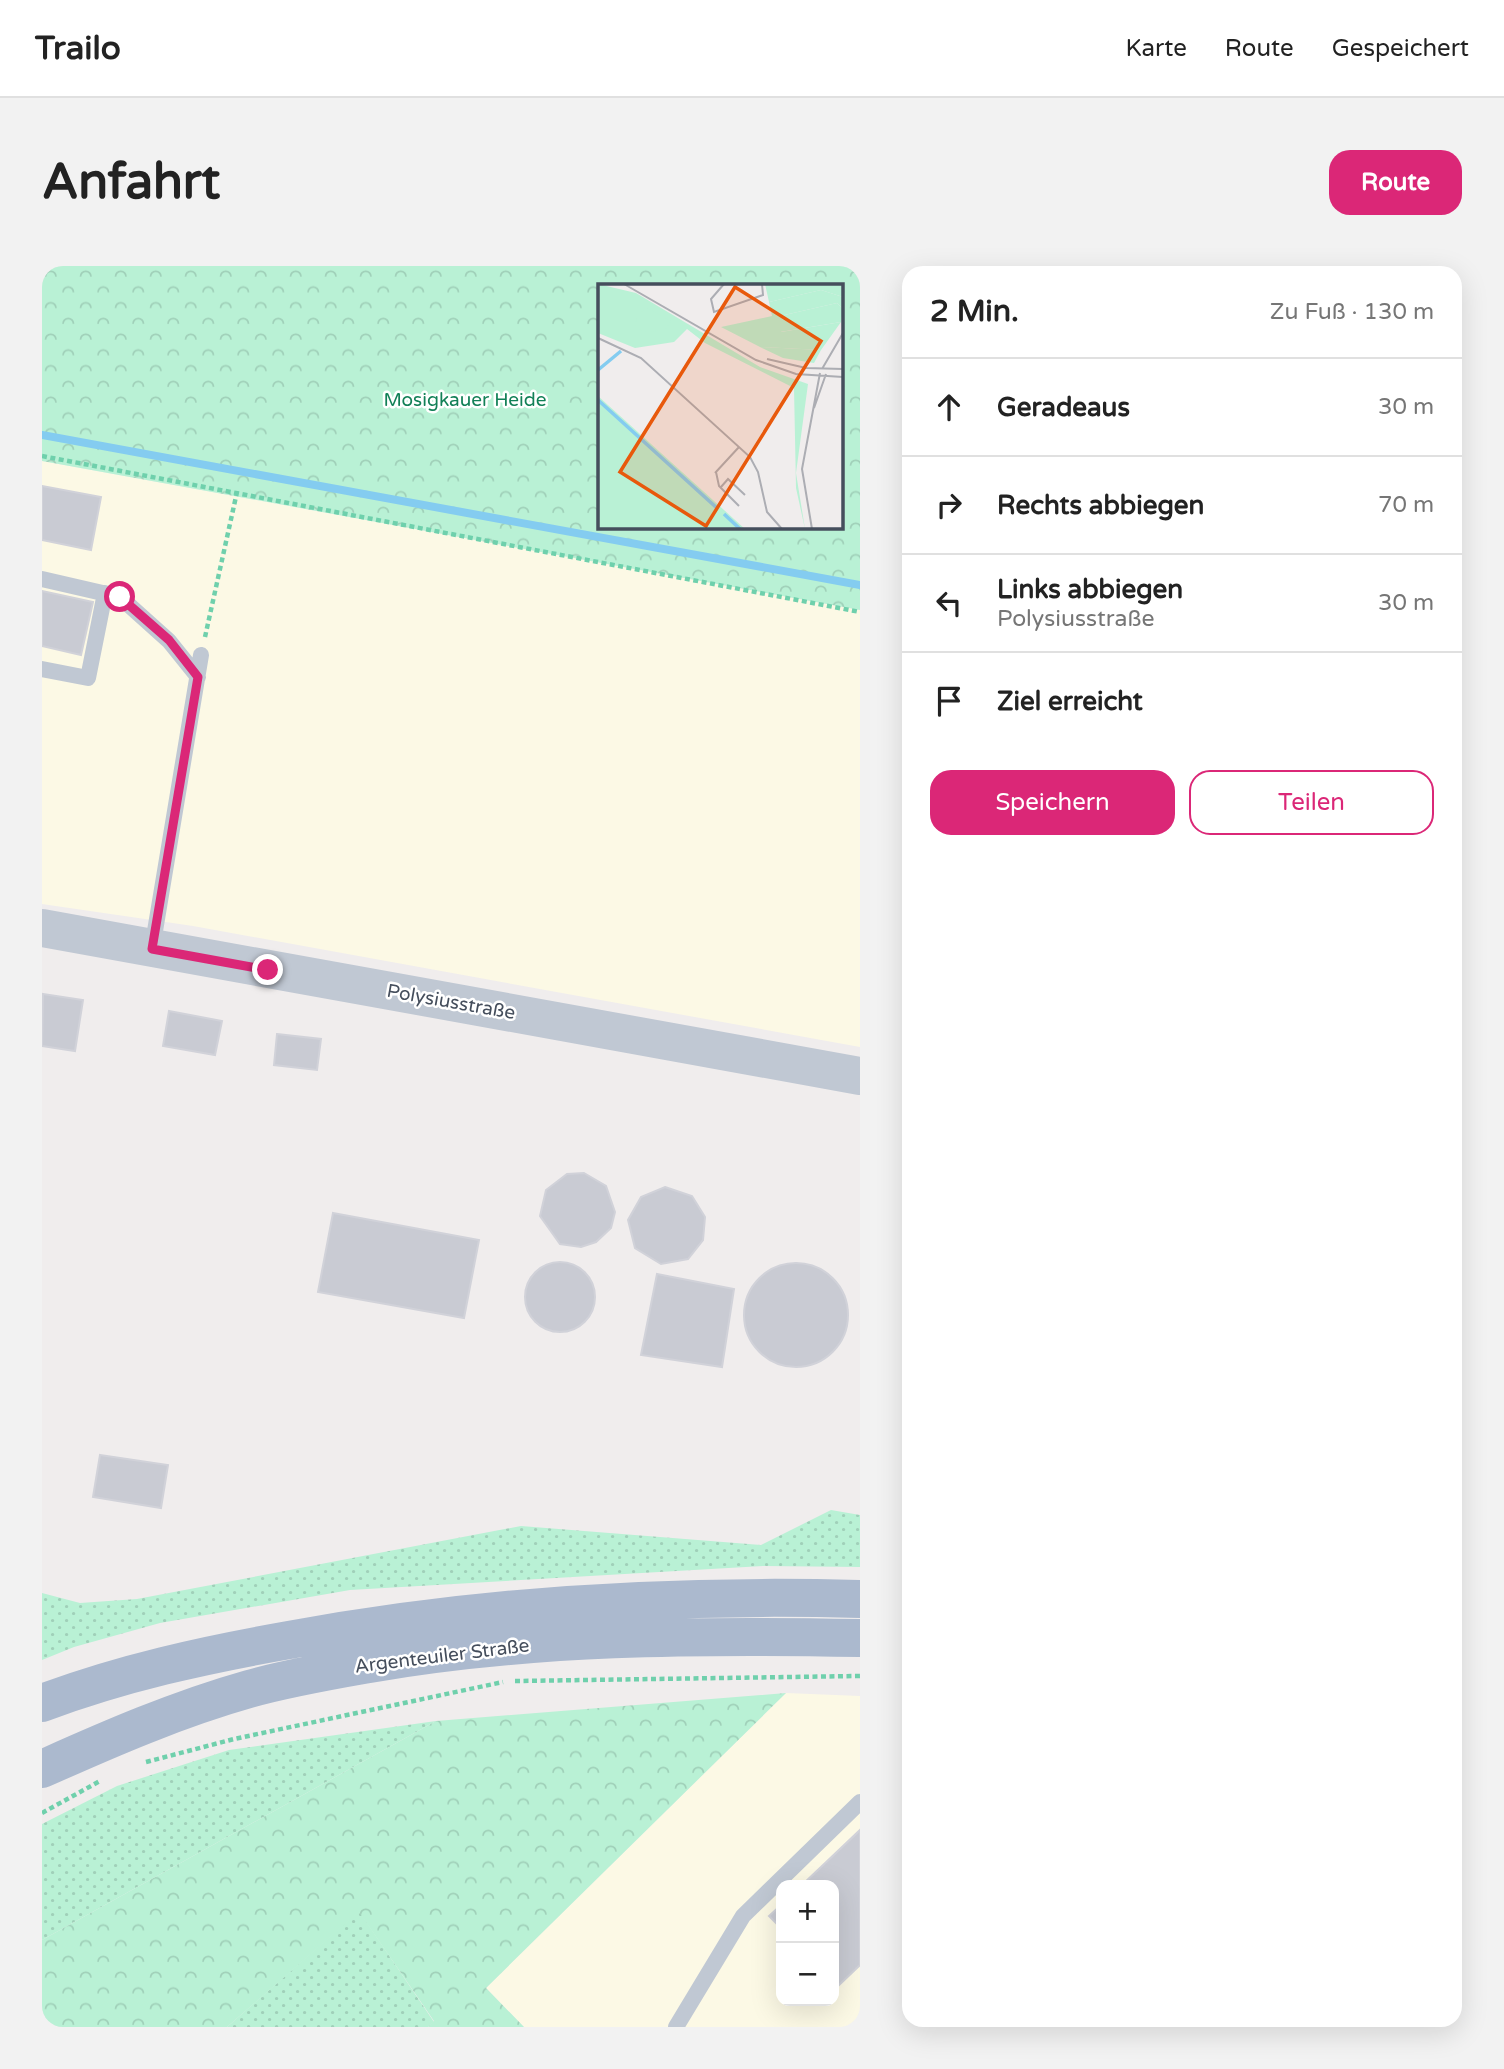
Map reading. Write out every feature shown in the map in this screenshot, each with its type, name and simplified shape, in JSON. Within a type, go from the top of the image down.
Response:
[{"type":"main road","name":"Argenteuiler Straße","points":[[42,1703],[163,1665],[407,1619],[514,1607],[622,1601],[860,1599]]},
{"type":"main road","name":"Argenteuiler Straße","points":[[42,1769],[129,1732],[249,1689],[396,1659],[518,1645],[608,1639],[860,1638]]},
{"type":"street","name":"Polysiusstraße","points":[[42,928],[860,1076]]},
{"type":"lane","points":[[42,579],[120,597],[169,640],[198,677]]},
{"type":"lane","points":[[42,669],[88,678],[105,593]]},
{"type":"lane","points":[[152,949],[201,655]]},
{"type":"lane","points":[[676,2027],[743,1916],[860,1802]]},
{"type":"path","points":[[42,456],[860,611]]},
{"type":"path","points":[[201,655],[237,492]]},
{"type":"path","points":[[141,1763],[234,1739],[507,1681],[860,1676]]},
{"type":"path","points":[[42,1812],[103,1780]]},
{"type":"shaded area","points":[[42,461],[860,610],[860,1047],[193,926],[42,904]]},
{"type":"shaded area","points":[[786,1693],[860,1696],[860,2027],[524,2027],[486,1988]]},
{"type":"green space","name":"Mosigkauer Heide","points":[[42,266],[860,266],[860,610],[42,461]]},
{"type":"green space","points":[[831,1510],[860,1515],[860,1567],[763,1566],[350,1590],[160,1623],[74,1647],[42,1660],[42,1593],[80,1603],[137,1599],[521,1526],[761,1545]]},
{"type":"green space","points":[[786,1693],[486,1988],[524,2027],[428,2027],[434,2021],[359,1912],[227,2027],[42,2027],[42,1940],[436,1721]]},
{"type":"green space","points":[[436,1721],[42,1940],[42,1824],[117,1786],[229,1750]]},
{"type":"green space","points":[[359,1911],[434,2022],[428,2027],[227,2027]]},
{"type":"building","points":[[42,486],[101,497],[91,550],[42,540]]},
{"type":"building","points":[[42,591],[93,602],[81,655],[42,646]]},
{"type":"building","points":[[43,994],[83,1000],[75,1051],[42,1046]]},
{"type":"building","points":[[169,1011],[222,1021],[215,1055],[163,1046]]},
{"type":"building","points":[[277,1034],[321,1039],[317,1070],[274,1065]]},
{"type":"building","points":[[584,1173],[606,1186],[615,1212],[611,1228],[596,1242],[581,1247],[560,1244],[540,1216],[546,1190],[567,1174]]},
{"type":"building","points":[[665,1187],[692,1196],[705,1217],[703,1240],[688,1259],[661,1264],[635,1248],[628,1220],[641,1197]]},
{"type":"building","points":[[333,1213],[479,1240],[464,1318],[318,1292]]},
{"type":"building","points":[[560,1262],[585,1272],[595,1297],[585,1322],[560,1332],[535,1322],[525,1297],[535,1272]]},
{"type":"building","points":[[796,1263],[816,1267],[833,1278],[844,1295],[848,1315],[844,1335],[833,1352],[816,1363],[796,1367],[776,1363],[759,1352],[748,1335],[744,1315],[748,1295],[759,1278],[776,1267]]},
{"type":"building","points":[[657,1274],[734,1289],[722,1367],[641,1355]]},
{"type":"building","points":[[100,1455],[168,1465],[161,1508],[93,1497]]},
{"type":"building","points":[[860,1830],[860,1965],[839,1985],[839,1880],[807,1880]]},
{"type":"building","points":[[776,1910],[776,1923],[769,1916]]},
{"type":"waterway","points":[[42,435],[860,585]]},
{"type":"route","points":[[120,597],[169,640],[198,677],[152,949],[268,970]]}]
